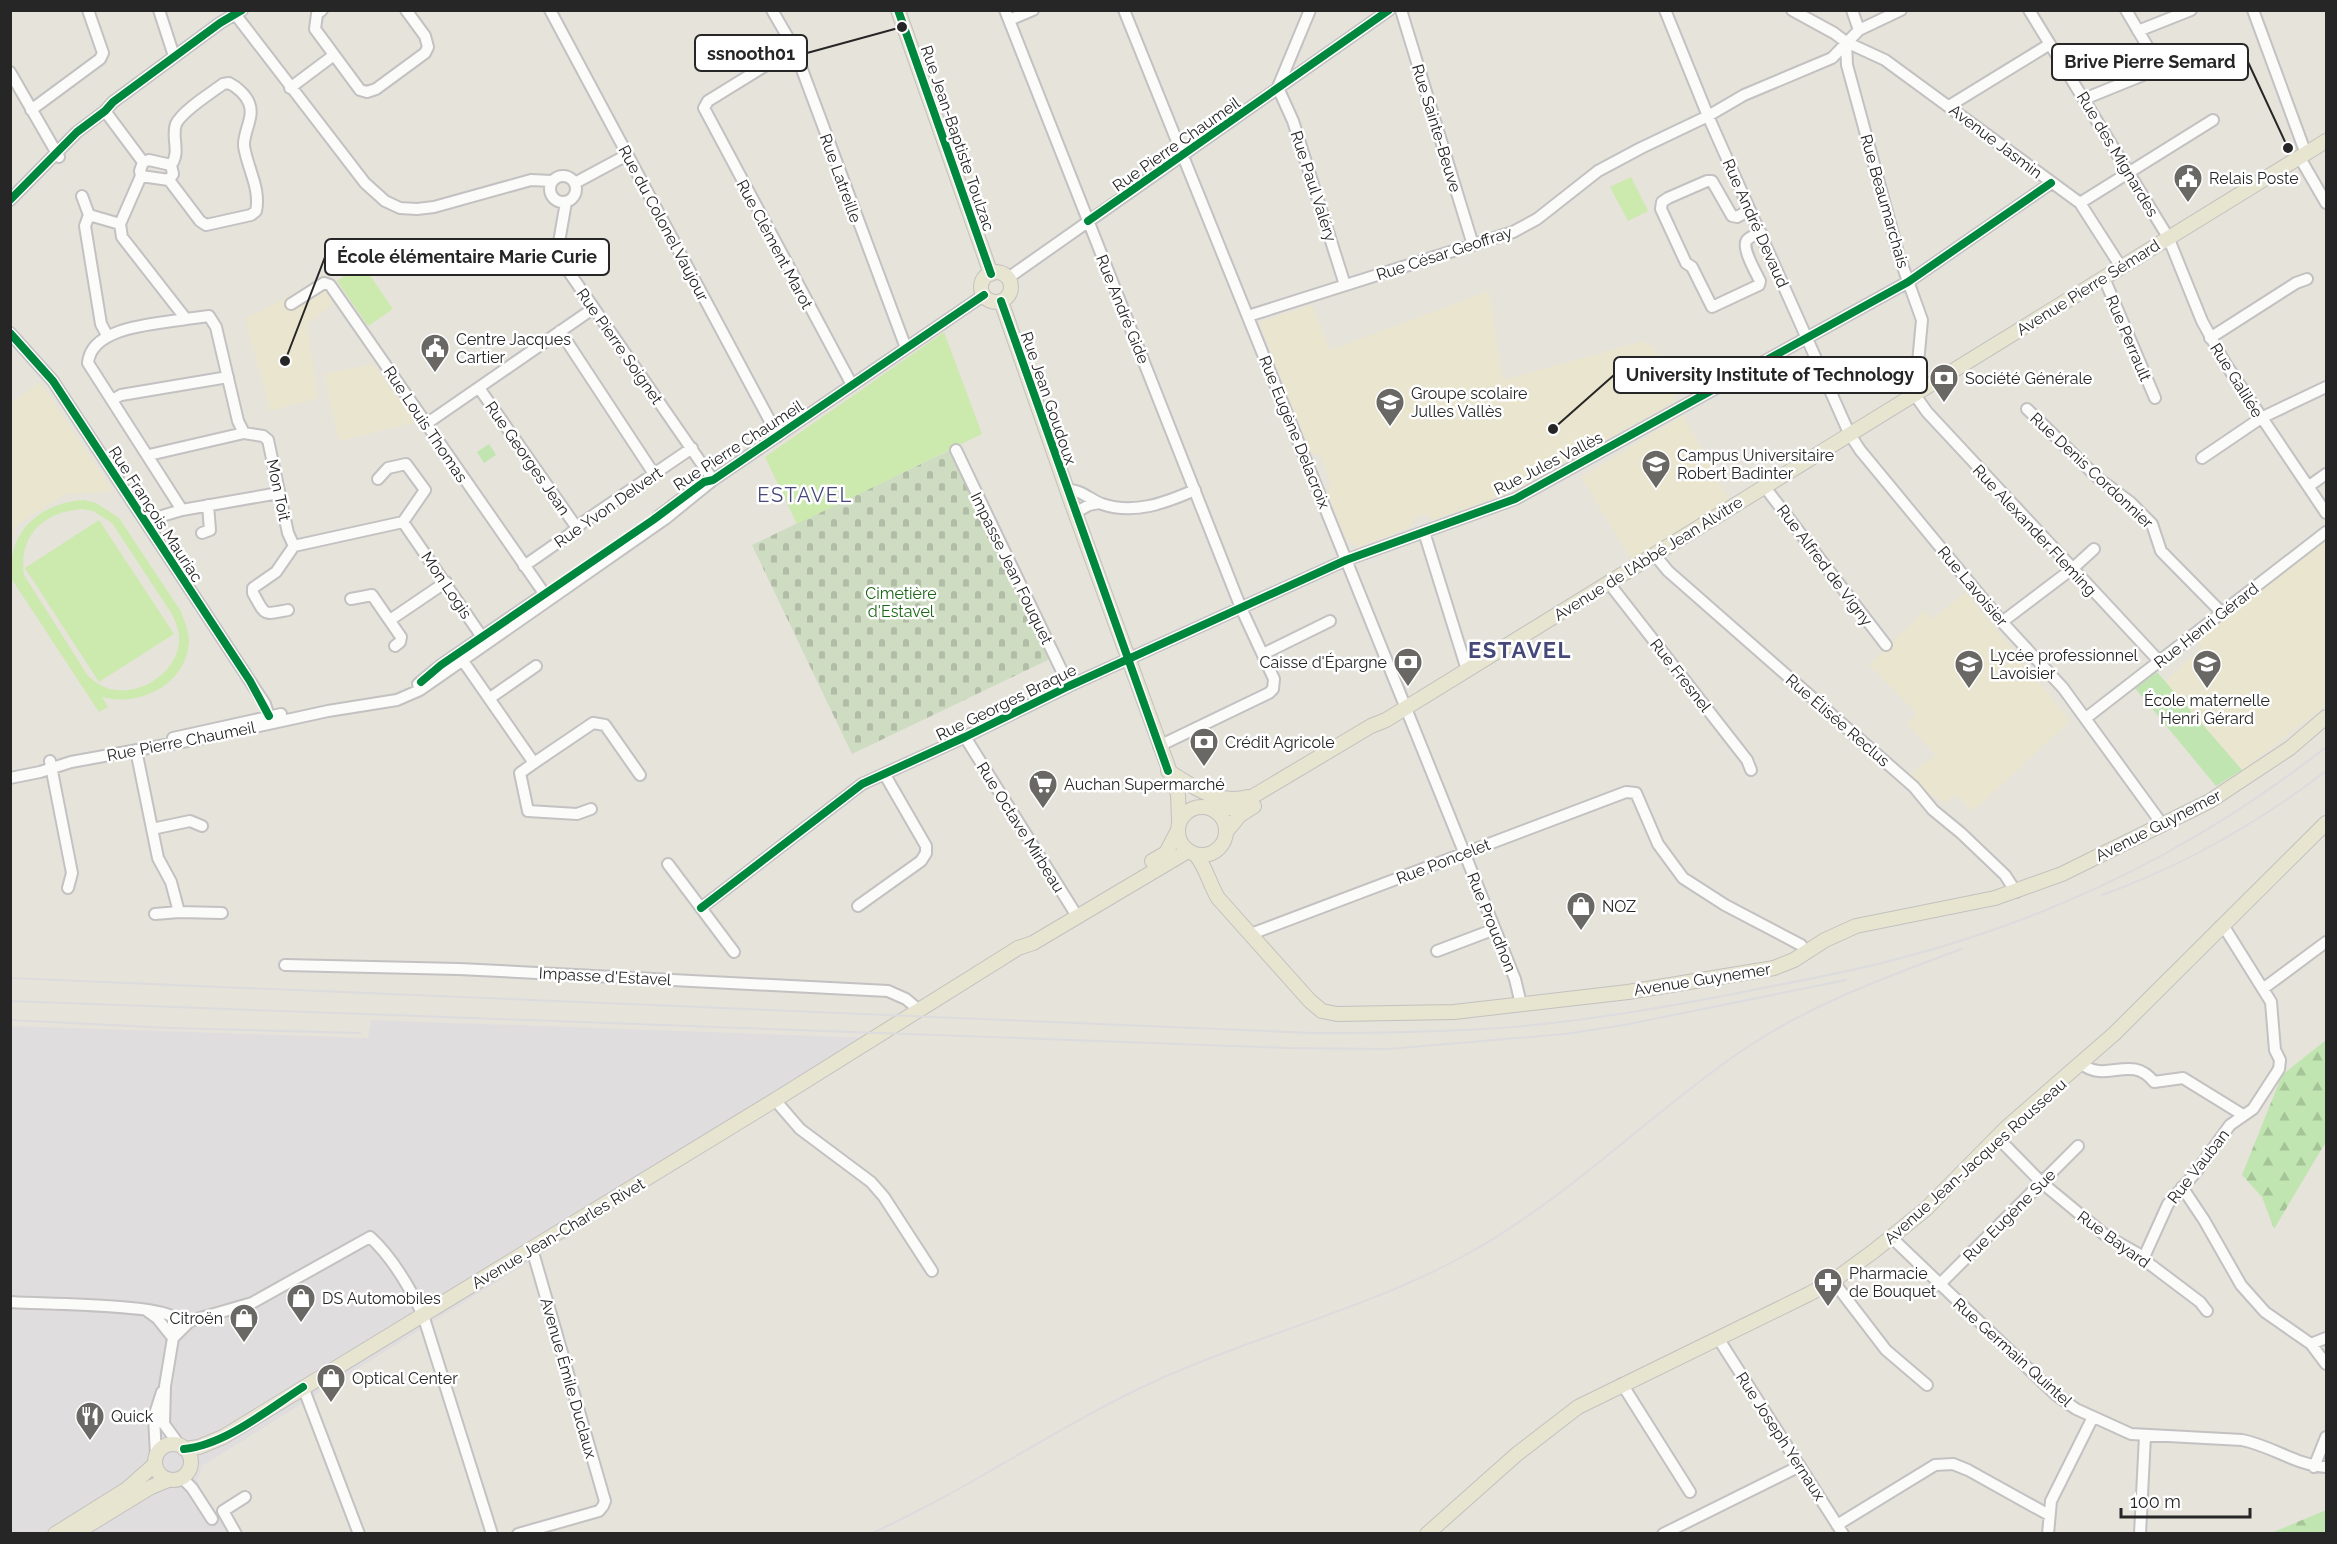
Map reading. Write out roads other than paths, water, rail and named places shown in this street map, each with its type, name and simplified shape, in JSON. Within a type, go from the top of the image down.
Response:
[{"type":"main road","name":"Rue Jean-Baptiste Toulzac","points":[[898,10],[991,274]]},
{"type":"main road","name":"Avenue Pierre Sémard","points":[[1849,434],[2326,141]]},
{"type":"main road","points":[[1000,273],[1008,278],[1010,292],[1001,301],[991,301],[984,295],[982,290],[984,280],[991,274],[1000,273]]},
{"type":"main road","name":"Rue Jean Goudoux","points":[[1001,301],[1178,794]]},
{"type":"main road","name":"Avenue de l'Abbé Jean Alvitre","points":[[1209,809],[1230,810],[1371,726],[1386,720],[1849,434]]},
{"type":"main road","name":"Avenue Guynemer","points":[[1192,853],[1206,868],[1214,891],[1310,1001],[1322,1011],[1356,1015],[1454,1012],[1628,992],[1774,968],[1786,964],[1825,940],[1856,926],[1986,900],[2016,892],[2062,874],[2210,801],[2290,748],[2326,717]]},
{"type":"main road","name":"Avenue de l'Abbé Jean Alvitre","points":[[1226,832],[1240,814],[1375,733],[1386,720]]},
{"type":"main road","points":[[1168,771],[1200,792],[1216,798],[1256,796]]},
{"type":"main road","points":[[1192,853],[1181,844],[1178,827],[1178,794],[1221,817],[1226,832],[1215,872],[1214,891]]},
{"type":"main road","points":[[1075,913],[1166,853],[1189,810],[1209,809]]},
{"type":"main road","name":"Avenue Jean-Jacques Rousseau","points":[[1426,1533],[1544,1432],[1578,1407],[1833,1281],[1892,1238],[1926,1209],[1997,1137],[2115,1034],[2326,823]]},
{"type":"main road","points":[[919,1010],[1018,948],[1034,934],[1192,853],[1209,854],[1220,848]]},
{"type":"main road","name":"Avenue Jean-Charles Rivet","points":[[182,1447],[199,1447],[223,1437],[919,1010]]},
{"type":"main road","name":"Avenue Jean-Charles Rivet","points":[[74,1533],[151,1487],[180,1475],[223,1437]]},
{"type":"main road","points":[[55,1533],[127,1489],[155,1460],[163,1447],[169,1445],[182,1447],[189,1454],[180,1475],[159,1475],[155,1460]]},
{"type":"street","points":[[31,110],[100,59],[104,53],[88,10]]},
{"type":"street","points":[[159,10],[174,56]]},
{"type":"street","points":[[322,10],[317,14],[315,29],[360,90],[367,92],[376,90],[424,53],[428,47],[425,36],[406,10]]},
{"type":"street","name":"Rue du Colonel Vaujour","points":[[550,10],[778,436]]},
{"type":"street","name":"Rue Latreille","points":[[772,10],[794,48],[906,348]]},
{"type":"street","points":[[1007,15],[1033,10]]},
{"type":"street","name":"Rue Eugène Delacroix","points":[[1124,10],[1406,708]]},
{"type":"street","points":[[1278,88],[1310,10]]},
{"type":"street","name":"Rue Pierre Chaumeil","points":[[1008,278],[1389,10]]},
{"type":"street","name":"Rue Sainte-Beuve","points":[[1401,10],[1473,245]]},
{"type":"street","name":"Rue André Devaud","points":[[1665,10],[1708,116],[1849,434]]},
{"type":"street","name":"Avenue Jasmin","points":[[1792,10],[1846,42],[1885,60],[2080,203],[2121,267]]},
{"type":"street","points":[[1852,10],[1859,30]]},
{"type":"street","name":"Rue César Geoffray","points":[[1248,316],[1473,245],[1521,227],[1537,219],[1598,171],[1641,147],[1708,116],[1744,95],[1832,58],[1859,30],[1901,10]]},
{"type":"street","name":"Rue des Mignardes","points":[[2029,10],[2168,237]]},
{"type":"street","points":[[2084,99],[2152,71],[2157,66],[2126,10]]},
{"type":"street","points":[[2138,31],[2191,10]]},
{"type":"street","points":[[2253,10],[2303,156],[2326,203]]},
{"type":"street","points":[[107,114],[113,102],[236,12]]},
{"type":"street","points":[[236,12],[290,88],[373,192],[385,201],[400,208],[434,207],[531,180],[552,181],[561,176],[572,178],[577,187],[574,197],[566,202],[554,199],[550,187],[552,181]]},
{"type":"street","points":[[10,200],[89,128],[229,25],[236,12]]},
{"type":"street","name":"Rue André Gide","points":[[1007,15],[1241,608],[1274,679],[1274,689],[1269,693],[1159,746]]},
{"type":"street","name":"Rue Beaumarchais","points":[[1846,42],[1847,65],[1899,256],[1922,320],[1915,395]]},
{"type":"street","points":[[1949,106],[2050,44]]},
{"type":"street","name":"Rue Clément Marot","points":[[794,48],[708,101],[704,108],[705,114],[852,385]]},
{"type":"street","points":[[290,88],[334,55]]},
{"type":"street","points":[[10,72],[57,156]]},
{"type":"street","points":[[141,176],[169,180],[200,221],[206,225],[251,215],[256,211],[259,200],[244,138],[251,113],[249,103],[237,87],[229,83],[223,84],[176,124],[176,146],[171,165],[173,174],[169,180]]},
{"type":"street","name":"Rue Paul Valéry","points":[[1278,88],[1293,121],[1345,285]]},
{"type":"street","points":[[107,114],[143,162]]},
{"type":"street","points":[[2080,203],[2213,120]]},
{"type":"street","points":[[575,183],[627,155]]},
{"type":"street","points":[[10,210],[57,156]]},
{"type":"street","points":[[143,162],[149,160],[171,165]]},
{"type":"street","points":[[143,162],[141,176],[120,224],[122,237],[186,319]]},
{"type":"street","points":[[1750,210],[1737,217],[1732,216],[1716,184],[1712,181],[1707,181],[1668,198],[1662,202],[1661,209],[1686,263],[1692,267],[1712,307],[1759,285],[1760,281],[1745,243],[1747,239],[1761,233]]},
{"type":"street","name":"Rue Jules Vallès","points":[[1346,560],[1515,499],[1908,282],[2051,183]]},
{"type":"street","points":[[82,196],[89,215],[85,226],[101,324],[107,335]]},
{"type":"street","name":"Rue Pierre Soignet","points":[[566,202],[559,255],[713,480]]},
{"type":"street","points":[[89,215],[120,224]]},
{"type":"street","name":"Rue Galilée","points":[[2168,237],[2210,338],[2326,513]]},
{"type":"street","name":"Rue Perrault","points":[[2104,278],[2155,398]]},
{"type":"street","points":[[2210,338],[2296,283],[2307,279]]},
{"type":"street","name":"Rue Louis Thomas","points":[[291,304],[324,284],[330,285],[547,597]]},
{"type":"street","name":"Rue Pierre Chaumeil","points":[[10,772],[204,738],[331,704],[360,702],[395,695],[413,687],[482,637],[665,519],[713,480],[984,295]]},
{"type":"street","points":[[426,424],[594,308]]},
{"type":"street","points":[[149,455],[244,433],[238,421],[216,327],[209,316],[107,335],[89,354],[88,363],[149,455],[182,510]]},
{"type":"street","points":[[560,332],[654,474]]},
{"type":"street","name":"Rue François Mauriac","points":[[10,333],[53,381],[250,681],[270,720]]},
{"type":"street","points":[[112,400],[121,395],[228,376]]},
{"type":"street","points":[[2202,458],[2261,418],[2326,387]]},
{"type":"street","name":"Rue Georges Jean","points":[[479,388],[577,528]]},
{"type":"street","name":"Rue Alexander Fleming","points":[[1915,395],[1927,412],[2159,662]]},
{"type":"street","name":"Rue Denis Cordonnier","points":[[2027,409],[2098,478],[2130,502],[2152,524],[2161,552],[2222,613]]},
{"type":"street","name":"Mon Toit","points":[[244,433],[263,435],[268,440],[288,533],[294,546]]},
{"type":"street","name":"Rue Lavoisier","points":[[1849,434],[2002,622],[2063,688],[2162,824]]},
{"type":"street","name":"Rue Yvon Delvert","points":[[524,566],[692,448]]},
{"type":"street","name":"Impasse Jean Fouquet","points":[[956,450],[1069,686]]},
{"type":"street","points":[[288,610],[268,614],[264,612],[252,593],[254,588],[276,572],[294,546],[403,522],[425,490],[406,464],[388,468],[378,479]]},
{"type":"street","points":[[2309,486],[2326,474]]},
{"type":"street","name":"Rue Alfred de Vigny","points":[[1764,486],[1886,645]]},
{"type":"street","name":"Rue Jean Goudoux","points":[[1067,490],[1080,492],[1099,503],[1132,509],[1161,503],[1195,490]]},
{"type":"street","points":[[145,520],[182,510],[279,493]]},
{"type":"street","points":[[1074,509],[1099,503]]},
{"type":"street","points":[[202,533],[210,530],[208,505]]},
{"type":"street","name":"Mon Logis","points":[[403,522],[482,637],[496,638]]},
{"type":"street","points":[[1424,532],[1467,670]]},
{"type":"street","name":"Rue Henri Gérard","points":[[2086,718],[2326,532]]},
{"type":"street","points":[[2002,622],[2072,569],[2094,549]]},
{"type":"street","name":"Rue Élisée Reclus","points":[[1654,554],[1668,571],[1914,787],[1933,810],[1961,833],[2005,876],[2016,892]]},
{"type":"street","name":"Rue Georges Braque","points":[[702,908],[862,784],[1069,686],[1346,560]]},
{"type":"street","points":[[390,620],[446,582]]},
{"type":"street","name":"Rue Fresnel","points":[[1608,582],[1748,760],[1751,770]]},
{"type":"street","points":[[351,599],[372,595],[401,637],[400,642],[395,646]]},
{"type":"street","name":"Rue Pierre Chaumeil","points":[[10,778],[50,765],[179,737],[405,697],[420,690],[496,638],[547,597]]},
{"type":"street","points":[[1263,654],[1330,621]]},
{"type":"street","points":[[466,648],[463,661],[534,763]]},
{"type":"street","points":[[490,698],[536,666]]},
{"type":"street","name":"Rue Proudhon","points":[[1406,708],[1515,979],[1521,1004]]},
{"type":"street","points":[[591,809],[578,814],[528,811],[520,773],[592,723],[605,725],[640,775]]},
{"type":"street","name":"Rue Octave Mirbeau","points":[[965,737],[1075,913]]},
{"type":"street","points":[[136,750],[158,858],[171,882],[178,912]]},
{"type":"street","points":[[50,765],[72,873],[68,888]]},
{"type":"street","points":[[858,906],[921,861],[926,853],[926,846],[885,775]]},
{"type":"street","name":"Rue Poncelet","points":[[1251,934],[1626,792],[1636,793],[1658,844],[1683,878],[1725,905],[1801,945],[1806,953]]},
{"type":"street","points":[[152,829],[190,821],[202,826]]},
{"type":"street","points":[[668,864],[734,952]]},
{"type":"street","points":[[155,914],[222,913]]},
{"type":"street","name":"Rue Vauban","points":[[2144,1257],[2163,1211],[2196,1172],[2230,1125],[2253,1109],[2279,1070],[2280,1060],[2275,1050],[2271,1002],[2226,930],[2220,927]]},
{"type":"street","points":[[1437,951],[1495,929]]},
{"type":"street","points":[[2264,988],[2326,942]]},
{"type":"street","name":"Impasse d'Estavel","points":[[285,965],[459,969],[888,991],[906,999],[919,1010]]},
{"type":"street","points":[[2082,1064],[2091,1071],[2098,1072],[2129,1068],[2138,1070],[2154,1082],[2183,1078],[2243,1116]]},
{"type":"street","points":[[775,1100],[800,1129],[871,1182],[884,1197],[932,1271]]},
{"type":"street","name":"Rue Bayard","points":[[1997,1137],[2041,1182],[2105,1235],[2135,1250],[2147,1262],[2200,1302],[2207,1311]]},
{"type":"street","name":"Rue Eugène Sue","points":[[1939,1285],[2078,1146]]},
{"type":"street","points":[[2182,1187],[2204,1220],[2241,1285],[2265,1312],[2311,1344],[2326,1364]]},
{"type":"street","points":[[10,1302],[144,1309],[177,1317],[240,1308],[370,1238],[380,1247],[423,1315],[492,1533]]},
{"type":"street","name":"Rue Germain Quintel","points":[[1892,1238],[2056,1395],[2093,1417],[2131,1434],[2242,1440],[2259,1443],[2314,1467],[2326,1467]]},
{"type":"street","name":"Avenue Émile Duclaux","points":[[518,1533],[599,1511],[605,1501],[532,1249]]},
{"type":"street","points":[[1833,1281],[1886,1350],[1927,1385]]},
{"type":"street","points":[[173,1338],[190,1322],[217,1312]]},
{"type":"street","points":[[159,1314],[173,1338]]},
{"type":"street","points":[[177,1317],[165,1386],[164,1424],[182,1447]]},
{"type":"street","name":"Rue Joseph Yernaux","points":[[1718,1338],[1840,1529]]},
{"type":"street","points":[[2311,1344],[2326,1338]]},
{"type":"street","points":[[1622,1384],[1690,1492]]},
{"type":"street","points":[[155,1460],[154,1417],[156,1405],[165,1386]]},
{"type":"street","points":[[303,1387],[359,1533]]},
{"type":"street","points":[[2049,1533],[2051,1501],[2093,1417]]},
{"type":"street","points":[[2140,1533],[2145,1436]]},
{"type":"street","points":[[2314,1467],[2326,1437]]},
{"type":"street","points":[[1840,1529],[1935,1465],[1953,1464],[1968,1470],[2049,1515]]},
{"type":"street","points":[[1663,1533],[1800,1466]]},
{"type":"street","points":[[180,1475],[192,1488],[212,1519]]},
{"type":"street","points":[[236,1533],[223,1511],[245,1497]]},
{"type":"railway","points":[[10,978],[1313,1033],[1438,1031],[1544,1024],[1670,1006],[1852,970],[1905,957],[2018,921],[2073,899],[2178,846],[2229,816],[2326,747]]},
{"type":"railway","points":[[2102,895],[2162,871],[2219,842],[2274,808],[2326,771]]},
{"type":"railway","points":[[870,1534],[944,1497],[1088,1415],[1162,1378],[1246,1344],[1332,1314],[1416,1280],[1457,1260],[1528,1216],[1709,1074],[1766,1035],[1847,994],[1961,949]]},
{"type":"railway","points":[[10,1001],[1287,1048],[1388,1049],[1565,1034],[1624,1025],[1846,980]]},
{"type":"railway","points":[[10,1020],[170,1028],[360,1033]]},
{"type":"place","name":"ssnooth01","points":[[902,27]]},
{"type":"place","name":"Brive Pierre Semard","points":[[2288,148]]},
{"type":"place","name":"Relais Poste","points":[[2188,204]]},
{"type":"place","name":"École élémentaire Marie Curie","points":[[285,361]]},
{"type":"place","name":"Centre Jacques Cartier","points":[[435,374]]},
{"type":"place","name":"Société Générale","points":[[1944,404]]},
{"type":"place","name":"Groupe scolaire Julles Vallès","points":[[1390,428]]},
{"type":"place","name":"University Institute of Technology","points":[[1553,429]]},
{"type":"place","name":"Campus Universitaire Robert Badinter","points":[[1656,490]]},
{"type":"place","name":"Caisse d'Épargne","points":[[1408,688]]},
{"type":"place","name":"Lycée professionnel Lavoisier","points":[[1969,690]]},
{"type":"place","name":"École maternelle Henri Gérard","points":[[2207,690]]},
{"type":"place","name":"Crédit Agricole","points":[[1204,768]]},
{"type":"place","name":"Auchan Supermarché","points":[[1043,810]]},
{"type":"place","name":"NOZ","points":[[1581,932]]},
{"type":"place","name":"Pharmacie de Bouquet","points":[[1828,1308]]},
{"type":"place","name":"DS Automobiles","points":[[301,1324]]},
{"type":"place","name":"Citroën","points":[[244,1344]]},
{"type":"place","name":"Optical Center","points":[[331,1404]]},
{"type":"place","name":"Quick","points":[[90,1442]]},
{"type":"district","name":"ESTAVEL","points":[[805,495]]},
{"type":"district","name":"ESTAVEL","points":[[1520,650]]},
{"type":"park label","name":"Cimetière d'Estavel","points":[[901,602]]}]
